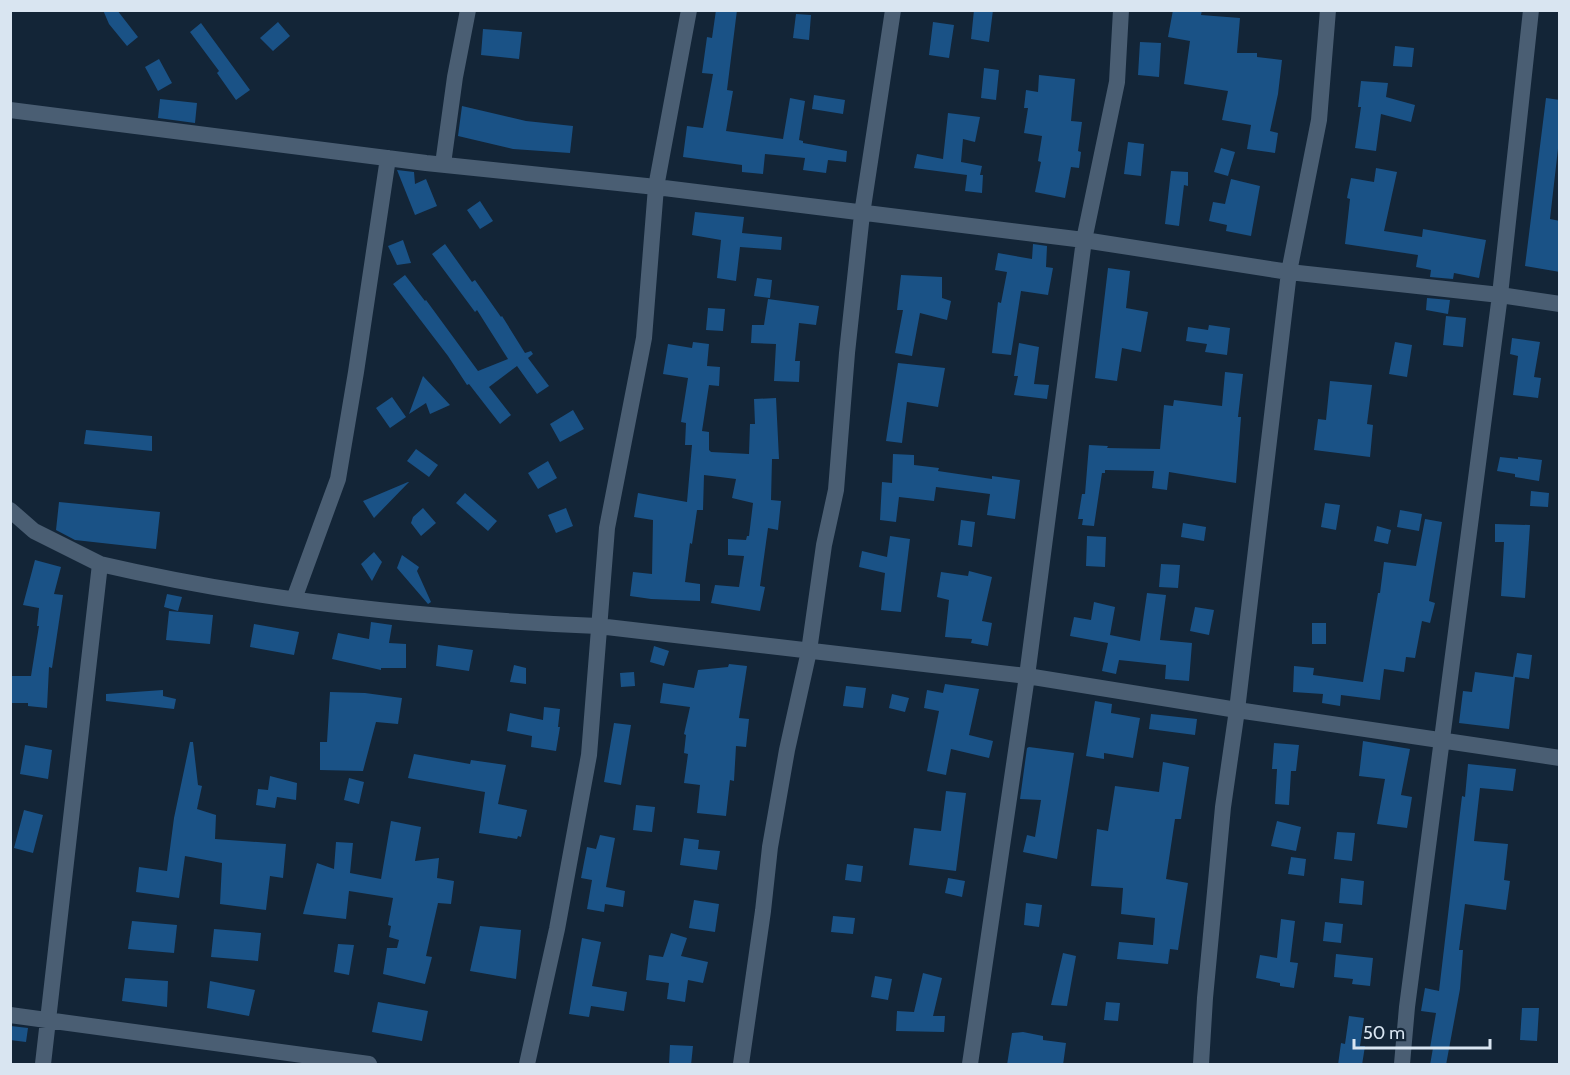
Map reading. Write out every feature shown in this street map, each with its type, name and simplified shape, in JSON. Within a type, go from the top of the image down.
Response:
[{"type":"street","points":[[443,165],[468,10]]},
{"type":"street","points":[[527,1065],[589,755],[607,528],[644,338],[656,187],[689,10]]},
{"type":"street","points":[[741,1065],[770,847],[787,750],[809,651],[824,545],[836,490],[847,354],[862,214],[893,10]]},
{"type":"street","points":[[970,1065],[1027,676],[1084,240],[1117,82],[1121,10]]},
{"type":"street","points":[[1201,1065],[1223,807],[1237,710],[1289,272],[1319,120],[1328,10]]},
{"type":"street","points":[[1402,1065],[1407,1007],[1500,295],[1531,10]]},
{"type":"street","points":[[10,110],[443,165],[656,187],[1084,240],[1289,272],[1500,295],[1560,304]]},
{"type":"street","points":[[294,599],[338,479],[388,158]]},
{"type":"street","points":[[10,510],[34,531],[100,564],[158,577],[294,599],[400,612],[537,624],[598,626],[1027,676],[1560,758]]},
{"type":"street","points":[[43,1065],[100,564]]},
{"type":"street","points":[[10,1015],[369,1065]]},
{"type":"building","points":[[103,10],[117,10],[138,37],[127,46],[109,24]]},
{"type":"building","points":[[716,10],[737,10],[727,90],[733,91],[726,131],[783,139],[790,98],[805,101],[799,140],[803,143],[847,151],[846,162],[828,160],[826,173],[803,170],[805,158],[765,154],[763,174],[742,172],[742,165],[683,157],[687,126],[703,128],[713,74],[702,73],[707,37],[712,38]]},
{"type":"building","points":[[974,10],[993,10],[989,42],[971,39]]},
{"type":"building","points":[[1173,10],[1202,10],[1201,15],[1240,18],[1237,53],[1257,53],[1257,57],[1282,60],[1270,131],[1278,133],[1275,153],[1247,149],[1251,125],[1222,120],[1228,91],[1184,84],[1190,41],[1168,37]]},
{"type":"building","points":[[796,14],[811,15],[809,40],[793,38]]},
{"type":"building","points":[[278,22],[290,36],[273,51],[260,38]]},
{"type":"building","points":[[933,22],[954,25],[949,58],[929,55]]},
{"type":"building","points":[[201,23],[250,90],[236,100],[217,73],[219,71],[190,32]]},
{"type":"building","points":[[483,29],[522,32],[519,59],[481,55]]},
{"type":"building","points":[[1140,42],[1161,43],[1159,77],[1138,75]]},
{"type":"building","points":[[1395,46],[1414,48],[1412,67],[1393,66]]},
{"type":"building","points":[[159,59],[172,83],[158,91],[145,67]]},
{"type":"building","points":[[984,68],[999,70],[996,100],[981,98]]},
{"type":"building","points":[[1039,75],[1075,79],[1071,121],[1082,122],[1078,151],[1081,152],[1079,168],[1071,167],[1065,198],[1035,192],[1041,162],[1038,161],[1042,136],[1024,133],[1028,108],[1024,108],[1026,90],[1038,92]]},
{"type":"building","points":[[1361,81],[1388,83],[1386,97],[1415,105],[1411,122],[1381,114],[1376,151],[1355,148],[1361,107],[1358,107]]},
{"type":"building","points":[[814,95],[845,100],[843,114],[812,109]]},
{"type":"building","points":[[1546,98],[1560,100],[1560,131],[1550,219],[1560,221],[1560,272],[1525,266]]},
{"type":"building","points":[[160,99],[197,103],[195,123],[158,118]]},
{"type":"building","points":[[462,106],[526,121],[573,126],[570,153],[513,149],[458,136]]},
{"type":"building","points":[[948,113],[980,117],[975,142],[963,139],[961,162],[982,166],[980,175],[983,175],[982,193],[965,191],[967,175],[914,168],[917,154],[943,159]]},
{"type":"building","points":[[1128,142],[1144,144],[1141,176],[1124,174]]},
{"type":"building","points":[[1221,148],[1235,152],[1228,176],[1214,172]]},
{"type":"building","points":[[1376,168],[1397,172],[1384,231],[1422,237],[1423,229],[1486,240],[1479,278],[1454,273],[1453,279],[1430,277],[1431,270],[1416,267],[1418,255],[1345,244],[1350,199],[1347,198],[1351,178],[1374,182]]},
{"type":"building","points":[[397,170],[414,172],[415,184],[426,179],[437,206],[415,215]]},
{"type":"building","points":[[1171,171],[1188,172],[1188,186],[1184,185],[1179,226],[1165,224]]},
{"type":"building","points":[[1231,179],[1260,186],[1251,236],[1226,231],[1227,225],[1209,221],[1213,202],[1225,204]]},
{"type":"building","points":[[480,201],[493,221],[480,229],[467,210]]},
{"type":"building","points":[[695,212],[744,217],[742,233],[782,237],[781,250],[740,247],[736,281],[717,278],[721,240],[692,235]]},
{"type":"building","points":[[403,240],[411,263],[397,265],[388,246]]},
{"type":"building","points":[[445,244],[472,282],[475,280],[502,316],[525,353],[531,351],[533,354],[528,358],[549,386],[537,394],[517,366],[489,387],[511,415],[500,424],[469,384],[467,385],[448,356],[393,284],[405,275],[478,371],[508,359],[477,310],[475,312],[432,254]]},
{"type":"building","points":[[1033,244],[1047,246],[1046,267],[1053,268],[1048,295],[1021,291],[1011,355],[992,353],[998,302],[1001,303],[1007,272],[995,270],[998,253],[1032,259]]},
{"type":"building","points":[[1108,268],[1130,271],[1126,308],[1148,312],[1141,352],[1122,348],[1117,381],[1095,378]]},
{"type":"building","points":[[901,275],[942,277],[942,298],[951,301],[947,320],[920,313],[912,356],[895,353],[903,310],[897,310]]},
{"type":"building","points":[[757,278],[772,280],[770,298],[754,296]]},
{"type":"building","points":[[1427,298],[1450,300],[1448,314],[1426,310]]},
{"type":"building","points":[[768,299],[819,306],[816,325],[799,323],[795,361],[800,361],[799,382],[774,381],[776,344],[751,343],[752,325],[764,325]]},
{"type":"building","points":[[708,308],[725,309],[723,331],[706,330]]},
{"type":"building","points":[[1446,316],[1466,318],[1463,347],[1443,345]]},
{"type":"building","points":[[1209,325],[1230,328],[1227,355],[1205,352],[1207,344],[1186,341],[1188,327],[1208,330]]},
{"type":"building","points":[[1512,338],[1540,342],[1534,377],[1541,378],[1538,398],[1513,395],[1518,356],[1510,354]]},
{"type":"building","points":[[693,342],[709,344],[707,366],[720,367],[719,386],[709,385],[702,431],[709,432],[711,452],[749,454],[750,424],[755,424],[754,399],[776,398],[779,459],[772,459],[771,500],[781,501],[778,530],[768,528],[760,586],[765,587],[760,611],[711,603],[715,585],[739,587],[744,556],[728,555],[728,539],[746,540],[749,536],[753,503],[732,498],[736,479],[704,475],[703,510],[697,510],[685,582],[700,584],[700,601],[630,596],[633,572],[652,574],[653,520],[634,517],[638,493],[687,502],[692,445],[685,445],[686,423],[681,422],[688,378],[663,374],[668,344],[692,348]]},
{"type":"building","points":[[1395,342],[1412,345],[1407,377],[1389,374]]},
{"type":"building","points":[[1019,343],[1039,347],[1034,384],[1049,385],[1047,399],[1014,395],[1018,376],[1014,376]]},
{"type":"building","points":[[898,363],[945,368],[938,407],[907,402],[902,443],[886,441]]},
{"type":"building","points":[[1225,372],[1243,374],[1238,417],[1241,417],[1236,483],[1169,472],[1167,490],[1152,488],[1154,471],[1105,470],[1105,473],[1102,473],[1094,526],[1082,525],[1083,519],[1078,519],[1082,494],[1085,494],[1089,445],[1108,446],[1107,448],[1160,449],[1164,405],[1173,406],[1174,400],[1222,406]]},
{"type":"building","points":[[423,376],[450,405],[430,414],[426,403],[409,414]]},
{"type":"building","points":[[1330,381],[1372,385],[1367,424],[1373,425],[1370,457],[1314,450],[1318,419],[1326,420]]},
{"type":"building","points":[[392,397],[406,417],[390,428],[376,408]]},
{"type":"building","points":[[573,410],[584,429],[560,442],[550,424]]},
{"type":"building","points":[[86,430],[152,436],[152,451],[84,444]]},
{"type":"building","points":[[416,449],[438,465],[429,477],[407,461]]},
{"type":"building","points":[[893,454],[914,455],[914,465],[939,468],[938,471],[992,479],[992,476],[1020,480],[1015,519],[987,515],[990,494],[936,487],[934,501],[899,497],[896,522],[880,520],[882,482],[892,483]]},
{"type":"building","points":[[1500,457],[1542,460],[1539,481],[1497,471]]},
{"type":"building","points":[[548,461],[557,478],[538,489],[528,473]]},
{"type":"building","points":[[409,482],[374,518],[363,501]]},
{"type":"building","points":[[1531,491],[1549,493],[1548,507],[1530,506]]},
{"type":"building","points":[[465,493],[497,521],[488,531],[456,503]]},
{"type":"building","points":[[59,502],[160,512],[156,549],[75,540],[56,530]]},
{"type":"building","points":[[1325,503],[1340,505],[1336,530],[1321,527]]},
{"type":"building","points":[[423,508],[436,523],[421,536],[411,523],[413,517]]},
{"type":"building","points":[[566,508],[573,526],[556,533],[548,515]]},
{"type":"building","points":[[1400,510],[1422,514],[1419,531],[1397,527]]},
{"type":"building","points":[[1425,519],[1442,522],[1429,601],[1435,603],[1430,623],[1422,621],[1415,658],[1406,657],[1404,672],[1384,669],[1380,700],[1341,695],[1340,706],[1322,703],[1323,694],[1293,692],[1294,666],[1314,668],[1313,675],[1363,682],[1384,562],[1416,566]]},
{"type":"building","points":[[961,520],[975,522],[972,547],[958,545]]},
{"type":"building","points":[[1183,523],[1206,527],[1204,541],[1181,537]]},
{"type":"building","points":[[1495,524],[1530,525],[1525,598],[1501,596],[1504,542],[1495,542]]},
{"type":"building","points":[[1377,526],[1391,530],[1388,544],[1374,541]]},
{"type":"building","points":[[890,536],[910,539],[901,612],[881,610],[885,573],[859,567],[862,551],[887,557]]},
{"type":"building","points":[[1087,536],[1106,537],[1105,567],[1086,566]]},
{"type":"building","points":[[374,552],[382,562],[372,581],[361,564]]},
{"type":"building","points":[[402,555],[419,567],[417,571],[431,602],[428,604],[397,568]]},
{"type":"building","points":[[35,560],[61,567],[54,594],[63,595],[52,668],[49,667],[47,708],[28,706],[28,703],[10,703],[10,676],[31,676],[39,626],[37,626],[39,608],[23,605]]},
{"type":"building","points":[[1161,564],[1180,565],[1178,588],[1159,587]]},
{"type":"building","points":[[969,571],[992,577],[982,621],[992,623],[988,646],[971,643],[972,639],[945,637],[949,600],[937,597],[941,572],[968,576]]},
{"type":"building","points":[[1147,593],[1166,595],[1160,640],[1192,643],[1189,681],[1165,679],[1166,665],[1119,660],[1116,674],[1102,671],[1108,643],[1070,636],[1074,617],[1091,620],[1094,602],[1115,607],[1110,635],[1140,641]]},
{"type":"building","points":[[167,594],[182,597],[178,611],[164,607]]},
{"type":"building","points":[[1195,607],[1214,610],[1209,635],[1190,631]]},
{"type":"building","points":[[169,611],[213,615],[210,644],[166,640]]},
{"type":"building","points":[[371,622],[392,625],[389,643],[406,644],[406,668],[381,668],[381,670],[332,659],[338,633],[369,639]]},
{"type":"building","points":[[1312,623],[1326,623],[1326,644],[1312,644]]},
{"type":"building","points":[[254,624],[299,632],[294,655],[250,647]]},
{"type":"building","points":[[438,645],[473,650],[469,671],[436,666]]},
{"type":"building","points":[[654,646],[669,651],[664,666],[650,662]]},
{"type":"building","points":[[1517,653],[1532,655],[1529,679],[1515,677],[1509,729],[1459,723],[1463,691],[1472,692],[1475,672],[1513,677]]},
{"type":"building","points":[[729,664],[747,666],[739,718],[749,719],[746,747],[736,746],[734,781],[730,780],[726,816],[697,813],[700,785],[684,783],[688,754],[684,753],[686,735],[684,734],[690,707],[660,703],[663,683],[694,688],[698,670],[728,667]]},
{"type":"building","points":[[514,665],[526,668],[526,684],[510,682]]},
{"type":"building","points":[[634,672],[635,686],[621,687],[620,673]]},
{"type":"building","points":[[945,684],[979,689],[969,735],[993,741],[989,758],[951,749],[946,775],[927,771],[939,711],[924,708],[927,690],[943,693]]},
{"type":"building","points":[[846,686],[866,688],[863,708],[843,706]]},
{"type":"building","points":[[163,690],[163,696],[176,699],[174,709],[106,701],[106,694]]},
{"type":"building","points":[[330,692],[365,693],[402,698],[398,724],[376,722],[363,771],[320,770],[320,742],[327,742]]},
{"type":"building","points":[[892,694],[909,698],[905,712],[889,708]]},
{"type":"building","points":[[1095,701],[1112,704],[1111,713],[1140,718],[1133,758],[1104,753],[1104,759],[1086,756]]},
{"type":"building","points":[[544,707],[560,709],[556,751],[531,747],[532,736],[507,731],[510,713],[543,720]]},
{"type":"building","points":[[1151,714],[1197,719],[1195,735],[1149,729]]},
{"type":"building","points":[[614,723],[631,725],[621,785],[604,782]]},
{"type":"building","points":[[1363,741],[1410,749],[1401,795],[1412,797],[1407,828],[1377,824],[1385,779],[1359,776]]},
{"type":"building","points":[[190,742],[193,742],[198,785],[202,786],[197,809],[216,815],[215,839],[286,844],[283,878],[270,876],[266,910],[220,904],[222,863],[185,856],[179,898],[136,892],[139,867],[167,871],[174,818]]},
{"type":"building","points":[[1274,743],[1299,745],[1296,771],[1291,771],[1289,805],[1275,804],[1277,769],[1272,769]]},
{"type":"building","points":[[25,745],[52,750],[48,779],[20,774]]},
{"type":"building","points":[[1027,748],[1074,753],[1057,859],[1023,852],[1027,835],[1035,837],[1041,800],[1020,799]]},
{"type":"building","points":[[414,754],[470,764],[471,760],[506,765],[498,804],[527,810],[521,837],[518,836],[517,839],[479,833],[485,792],[408,778]]},
{"type":"building","points":[[1163,762],[1189,767],[1181,819],[1175,819],[1166,879],[1188,883],[1178,950],[1170,949],[1168,964],[1117,959],[1119,942],[1153,945],[1155,918],[1121,914],[1123,888],[1091,886],[1097,829],[1108,831],[1115,786],[1159,792]]},
{"type":"building","points":[[1468,764],[1516,769],[1513,791],[1480,788],[1474,841],[1508,844],[1504,880],[1510,881],[1506,910],[1465,904],[1459,950],[1463,950],[1460,989],[1446,1065],[1430,1065],[1433,1048],[1430,1048],[1436,1013],[1421,1011],[1425,988],[1439,991],[1462,796],[1465,797]]},
{"type":"building","points":[[270,776],[297,783],[296,800],[277,797],[275,808],[256,805],[258,789],[268,790]]},
{"type":"building","points":[[349,778],[364,782],[359,804],[344,800]]},
{"type":"building","points":[[946,791],[966,793],[956,871],[909,865],[914,828],[941,831]]},
{"type":"building","points":[[636,805],[655,807],[652,832],[633,830]]},
{"type":"building","points":[[24,810],[43,815],[33,853],[14,848]]},
{"type":"building","points":[[391,821],[421,827],[415,861],[439,858],[437,878],[454,881],[451,904],[438,903],[426,956],[432,957],[425,984],[383,974],[387,948],[397,948],[399,940],[389,937],[391,926],[388,925],[393,898],[349,891],[346,919],[303,914],[317,863],[334,869],[336,842],[353,843],[350,873],[381,879]]},
{"type":"building","points":[[1277,821],[1301,827],[1296,851],[1271,846]]},
{"type":"building","points":[[1337,832],[1355,833],[1352,861],[1334,859]]},
{"type":"building","points":[[600,835],[615,838],[606,887],[625,891],[623,907],[605,904],[604,912],[587,909],[592,880],[581,878],[587,847],[596,849]]},
{"type":"building","points":[[684,838],[699,840],[698,849],[720,851],[717,870],[680,865]]},
{"type":"building","points":[[1291,857],[1306,859],[1304,876],[1288,874]]},
{"type":"building","points":[[847,864],[863,866],[861,882],[845,880]]},
{"type":"building","points":[[948,878],[965,881],[962,897],[945,893]]},
{"type":"building","points":[[1341,878],[1364,881],[1362,905],[1339,903]]},
{"type":"building","points":[[694,900],[719,904],[715,932],[689,928]]},
{"type":"building","points":[[1026,903],[1042,905],[1039,927],[1024,925]]},
{"type":"building","points":[[833,916],[855,918],[853,934],[831,932]]},
{"type":"building","points":[[1281,919],[1295,921],[1290,962],[1298,963],[1294,988],[1256,978],[1260,955],[1277,958]]},
{"type":"building","points":[[132,921],[177,925],[174,953],[128,949]]},
{"type":"building","points":[[1325,922],[1343,924],[1341,943],[1323,941]]},
{"type":"building","points":[[480,926],[521,930],[516,979],[470,971]]},
{"type":"building","points":[[214,929],[261,933],[258,961],[211,957]]},
{"type":"building","points":[[671,933],[687,938],[681,956],[708,962],[703,983],[688,980],[685,1002],[667,999],[669,983],[646,980],[649,955],[663,957]]},
{"type":"building","points":[[582,938],[601,942],[592,986],[627,992],[624,1011],[591,1006],[589,1017],[569,1014]]},
{"type":"building","points":[[338,944],[354,945],[349,975],[334,972]]},
{"type":"building","points":[[1063,953],[1076,956],[1067,1006],[1051,1005]]},
{"type":"building","points":[[1336,954],[1373,958],[1370,986],[1352,984],[1353,979],[1334,977]]},
{"type":"building","points":[[923,973],[942,978],[933,1016],[945,1016],[944,1032],[896,1031],[897,1011],[914,1012]]},
{"type":"building","points":[[875,976],[892,979],[888,1000],[871,997]]},
{"type":"building","points":[[125,978],[168,981],[167,1007],[122,1001]]},
{"type":"building","points":[[210,981],[255,990],[249,1016],[207,1008]]},
{"type":"building","points":[[378,1002],[428,1011],[422,1041],[372,1032]]},
{"type":"building","points":[[1106,1002],[1120,1003],[1118,1021],[1104,1020]]},
{"type":"building","points":[[1522,1008],[1539,1008],[1537,1041],[1520,1040]]},
{"type":"building","points":[[1349,1016],[1364,1018],[1360,1046],[1365,1046],[1362,1065],[1338,1065],[1341,1043],[1345,1044]]},
{"type":"building","points":[[11,1026],[28,1028],[26,1042],[10,1040]]},
{"type":"building","points":[[1023,1032],[1043,1036],[1043,1040],[1066,1043],[1063,1065],[1007,1065],[1012,1033]]},
{"type":"building","points":[[670,1045],[693,1046],[691,1065],[669,1065]]}]
